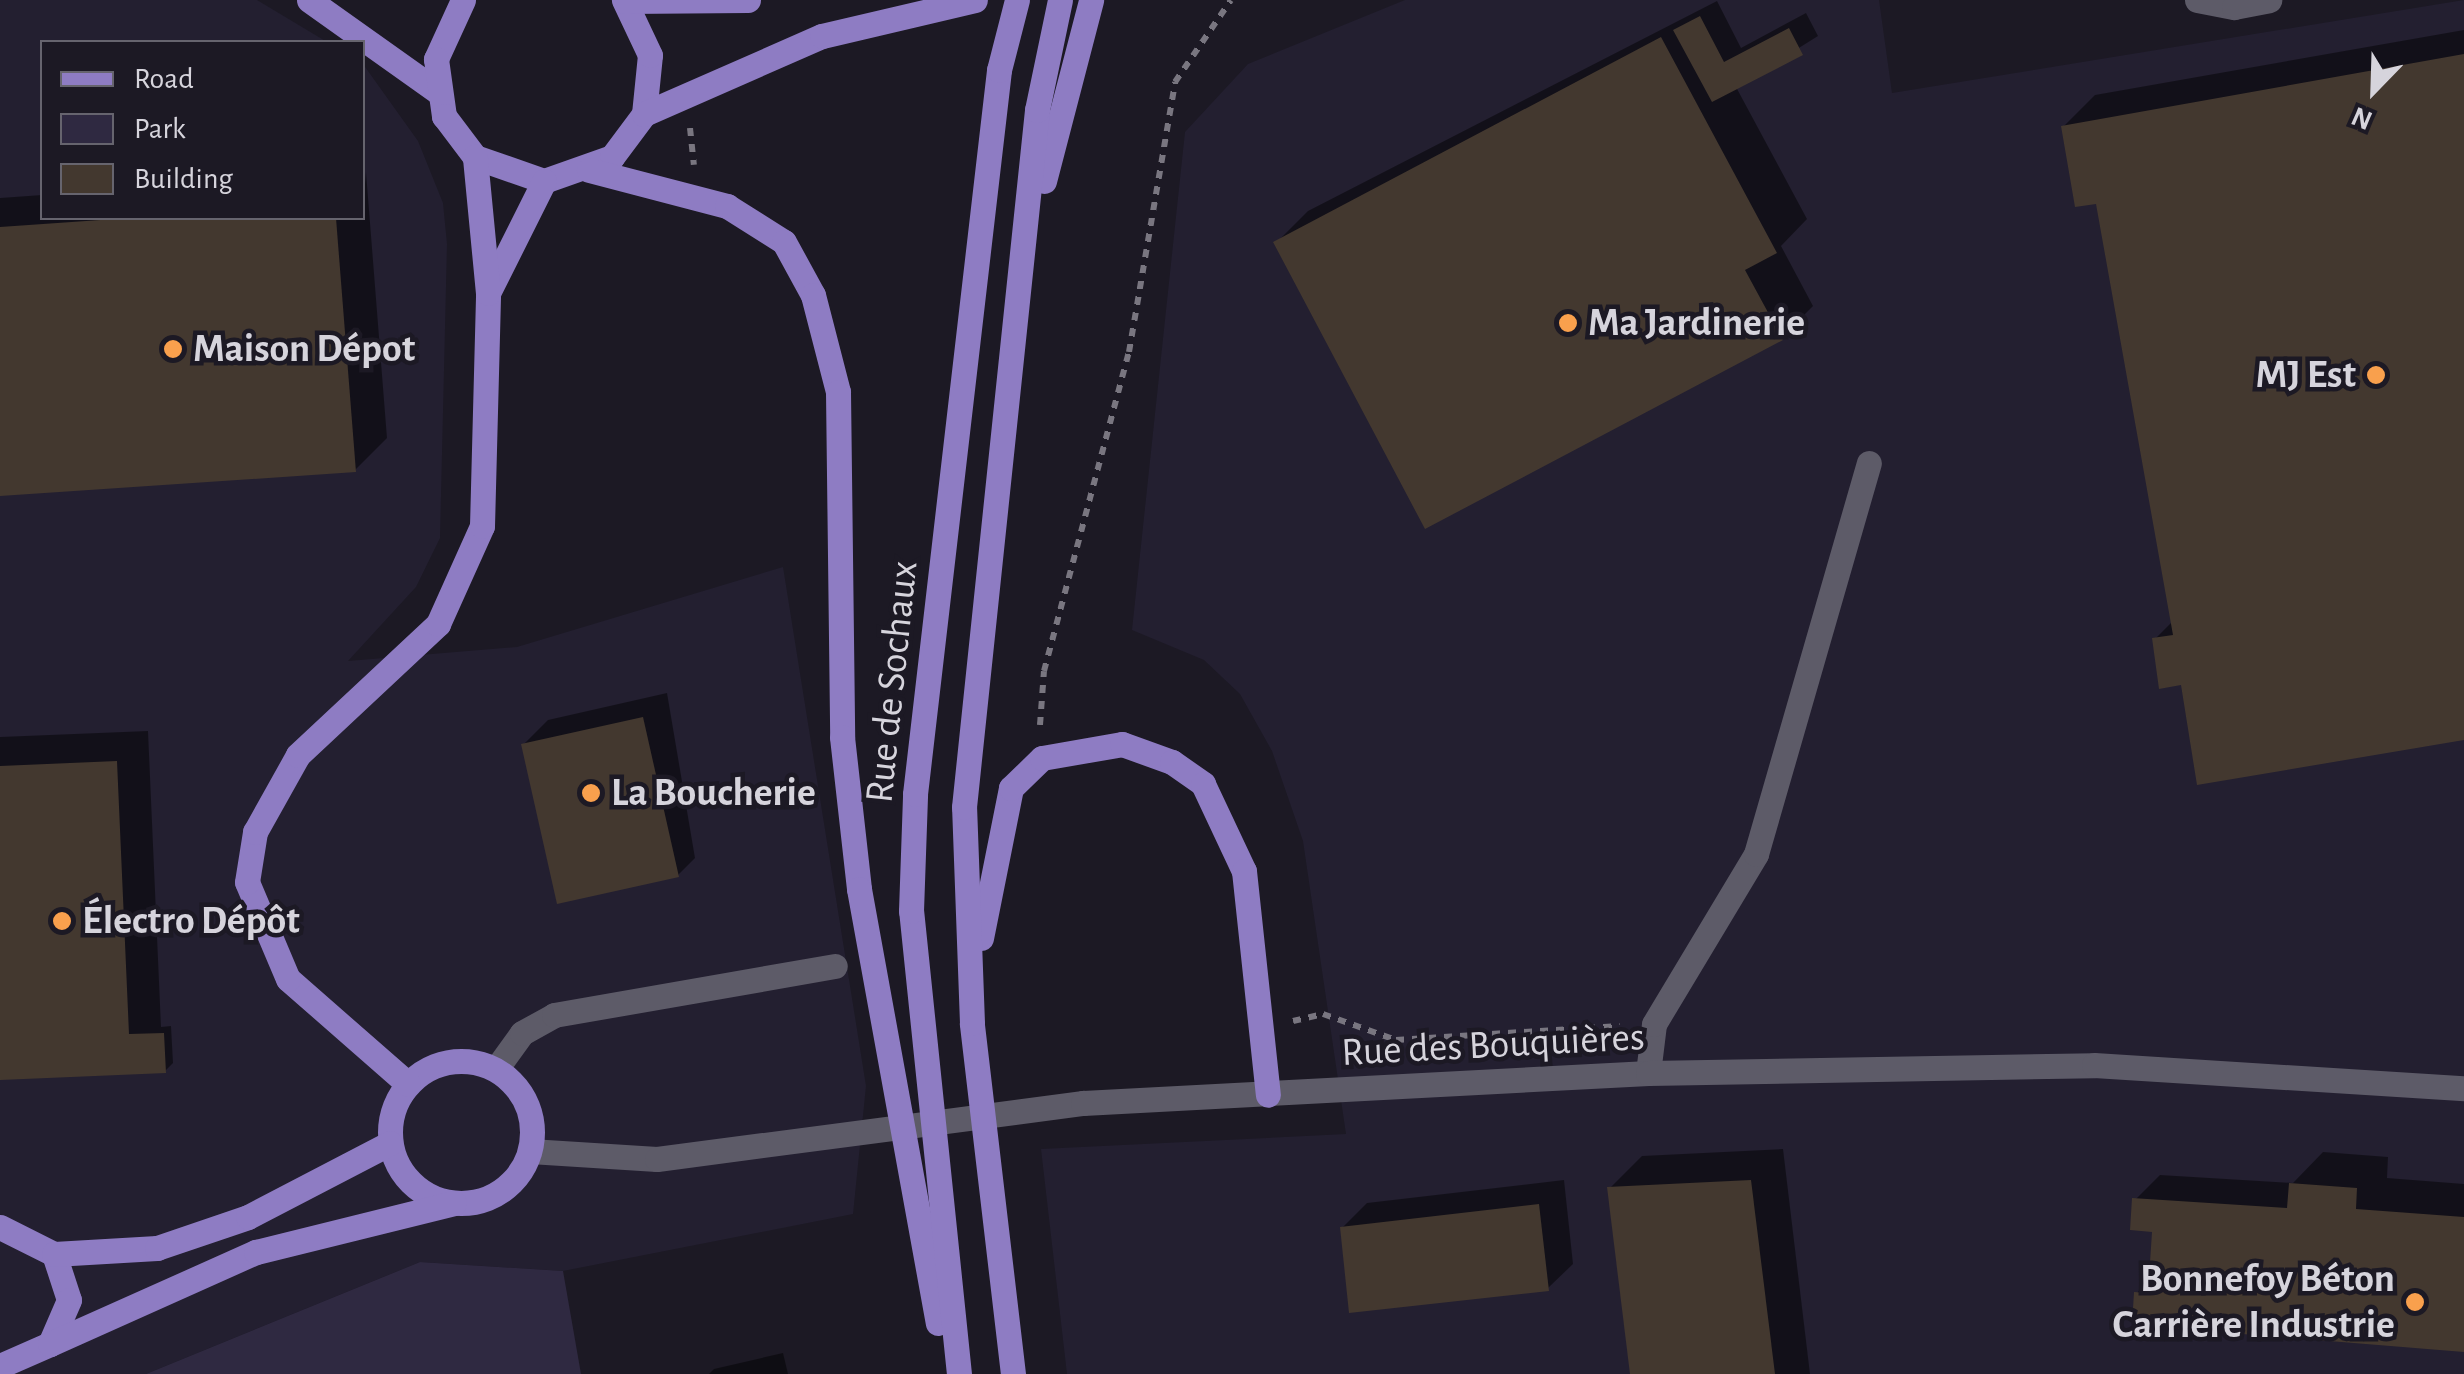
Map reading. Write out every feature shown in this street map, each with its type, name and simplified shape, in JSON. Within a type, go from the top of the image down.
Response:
[{"type":"main road","points":[[309,0],[437,91],[476,157],[488,293],[482,526],[438,624],[298,755],[255,832],[247,882],[288,979],[408,1084]]},
{"type":"main road","points":[[437,91],[444,28],[462,0]]},
{"type":"main road","points":[[644,114],[650,55],[624,1],[748,0]]},
{"type":"main road","points":[[589,170],[644,114],[822,36],[975,0]]},
{"type":"main road","name":"Rue de Sochaux","points":[[959,1374],[911,912],[915,794],[999,70],[1017,0]]},
{"type":"main road","name":"Rue de Sochaux","points":[[1013,1374],[972,1023],[964,807],[1016,303],[1060,0]]},
{"type":"main road","points":[[1016,303],[1091,0]]},
{"type":"main road","points":[[476,157],[544,181],[589,170],[727,206],[784,242],[813,295],[838,392],[842,737],[859,889],[948,1374]]},
{"type":"main road","points":[[488,293],[544,181]]},
{"type":"main road","points":[[972,1023],[990,862],[1011,788],[1042,758],[1122,744],[1203,784],[1244,870],[1268,1095]]},
{"type":"main road","points":[[0,1227],[54,1254],[158,1248],[248,1218],[390,1142],[408,1084],[449,1062],[496,1069],[527,1104],[530,1151],[503,1190],[256,1252],[0,1366]]},
{"type":"main road","points":[[390,1142],[413,1184],[458,1203]]},
{"type":"main road","points":[[50,1344],[69,1300],[54,1254]]},
{"type":"street","points":[[2197,0],[2269,0]]},
{"type":"street","points":[[1648,1073],[1654,1024],[1756,854],[1869,463]]},
{"type":"street","points":[[496,1069],[522,1033],[554,1014],[835,966]]},
{"type":"street","name":"Rue des Bouquières","points":[[530,1151],[657,1160],[1083,1102],[1648,1073],[2094,1065],[2464,1088]]},
{"type":"path","points":[[1042,758],[1044,671],[1129,352],[1161,138],[1175,82],[1231,0]]},
{"type":"path","points":[[1263,1028],[1324,1014],[1396,1040],[1654,1024]]},
{"type":"shaded area","points":[[0,0],[257,0],[324,40],[40,40],[40,220],[365,220],[365,67],[418,141],[443,203],[447,244],[440,538],[416,587],[348,661],[517,647],[783,567],[866,1086],[853,1214],[563,1271],[420,1262],[146,1374],[0,1374]]},
{"type":"shaded area","points":[[1405,0],[1879,0],[1892,93],[2464,0],[2464,1374],[1067,1374],[1041,1149],[1346,1134],[1303,841],[1272,751],[1240,694],[1204,660],[1132,630],[1185,132],[1248,64]]},
{"type":"green space","points":[[420,1262],[563,1271],[581,1374],[146,1374]]},
{"type":"building","points":[[1700,16],[1724,62],[1789,28],[1803,55],[1712,102],[1673,30]]},
{"type":"building","points":[[1661,37],[1777,253],[1745,270],[1783,340],[1425,529],[1273,242]]},
{"type":"building","points":[[2464,54],[2464,740],[2197,785],[2181,685],[2159,689],[2152,638],[2173,635],[2096,204],[2075,207],[2061,126]]},
{"type":"building","name":"Maison Dépot","points":[[100,220],[336,220],[356,472],[0,496],[0,227]]},
{"type":"building","name":"La Boucherie","points":[[643,717],[679,877],[557,904],[521,744]]},
{"type":"building","name":"Électro Dépôt","points":[[117,761],[129,1034],[164,1033],[166,1073],[0,1080],[0,766]]},
{"type":"building","points":[[1751,1180],[1775,1374],[1630,1374],[1607,1187]]},
{"type":"building","points":[[2289,1183],[2357,1188],[2356,1209],[2464,1217],[2464,1352],[2132,1325],[2134,1292],[2148,1293],[2152,1232],[2130,1230],[2132,1198],[2287,1208]]},
{"type":"building","points":[[1539,1204],[1549,1291],[1349,1313],[1340,1227]]},
{"type":"place","name":"Ma Jardinerie","points":[[1568,323]]},
{"type":"place","name":"Maison Dépot","points":[[173,349]]},
{"type":"place","name":"MJ Est","points":[[2376,375]]},
{"type":"place","name":"La Boucherie","points":[[591,793]]},
{"type":"place","name":"Électro Dépôt","points":[[62,921]]},
{"type":"place","name":"Bonnefoy Béton Carrière Industrie","points":[[2415,1302]]}]
